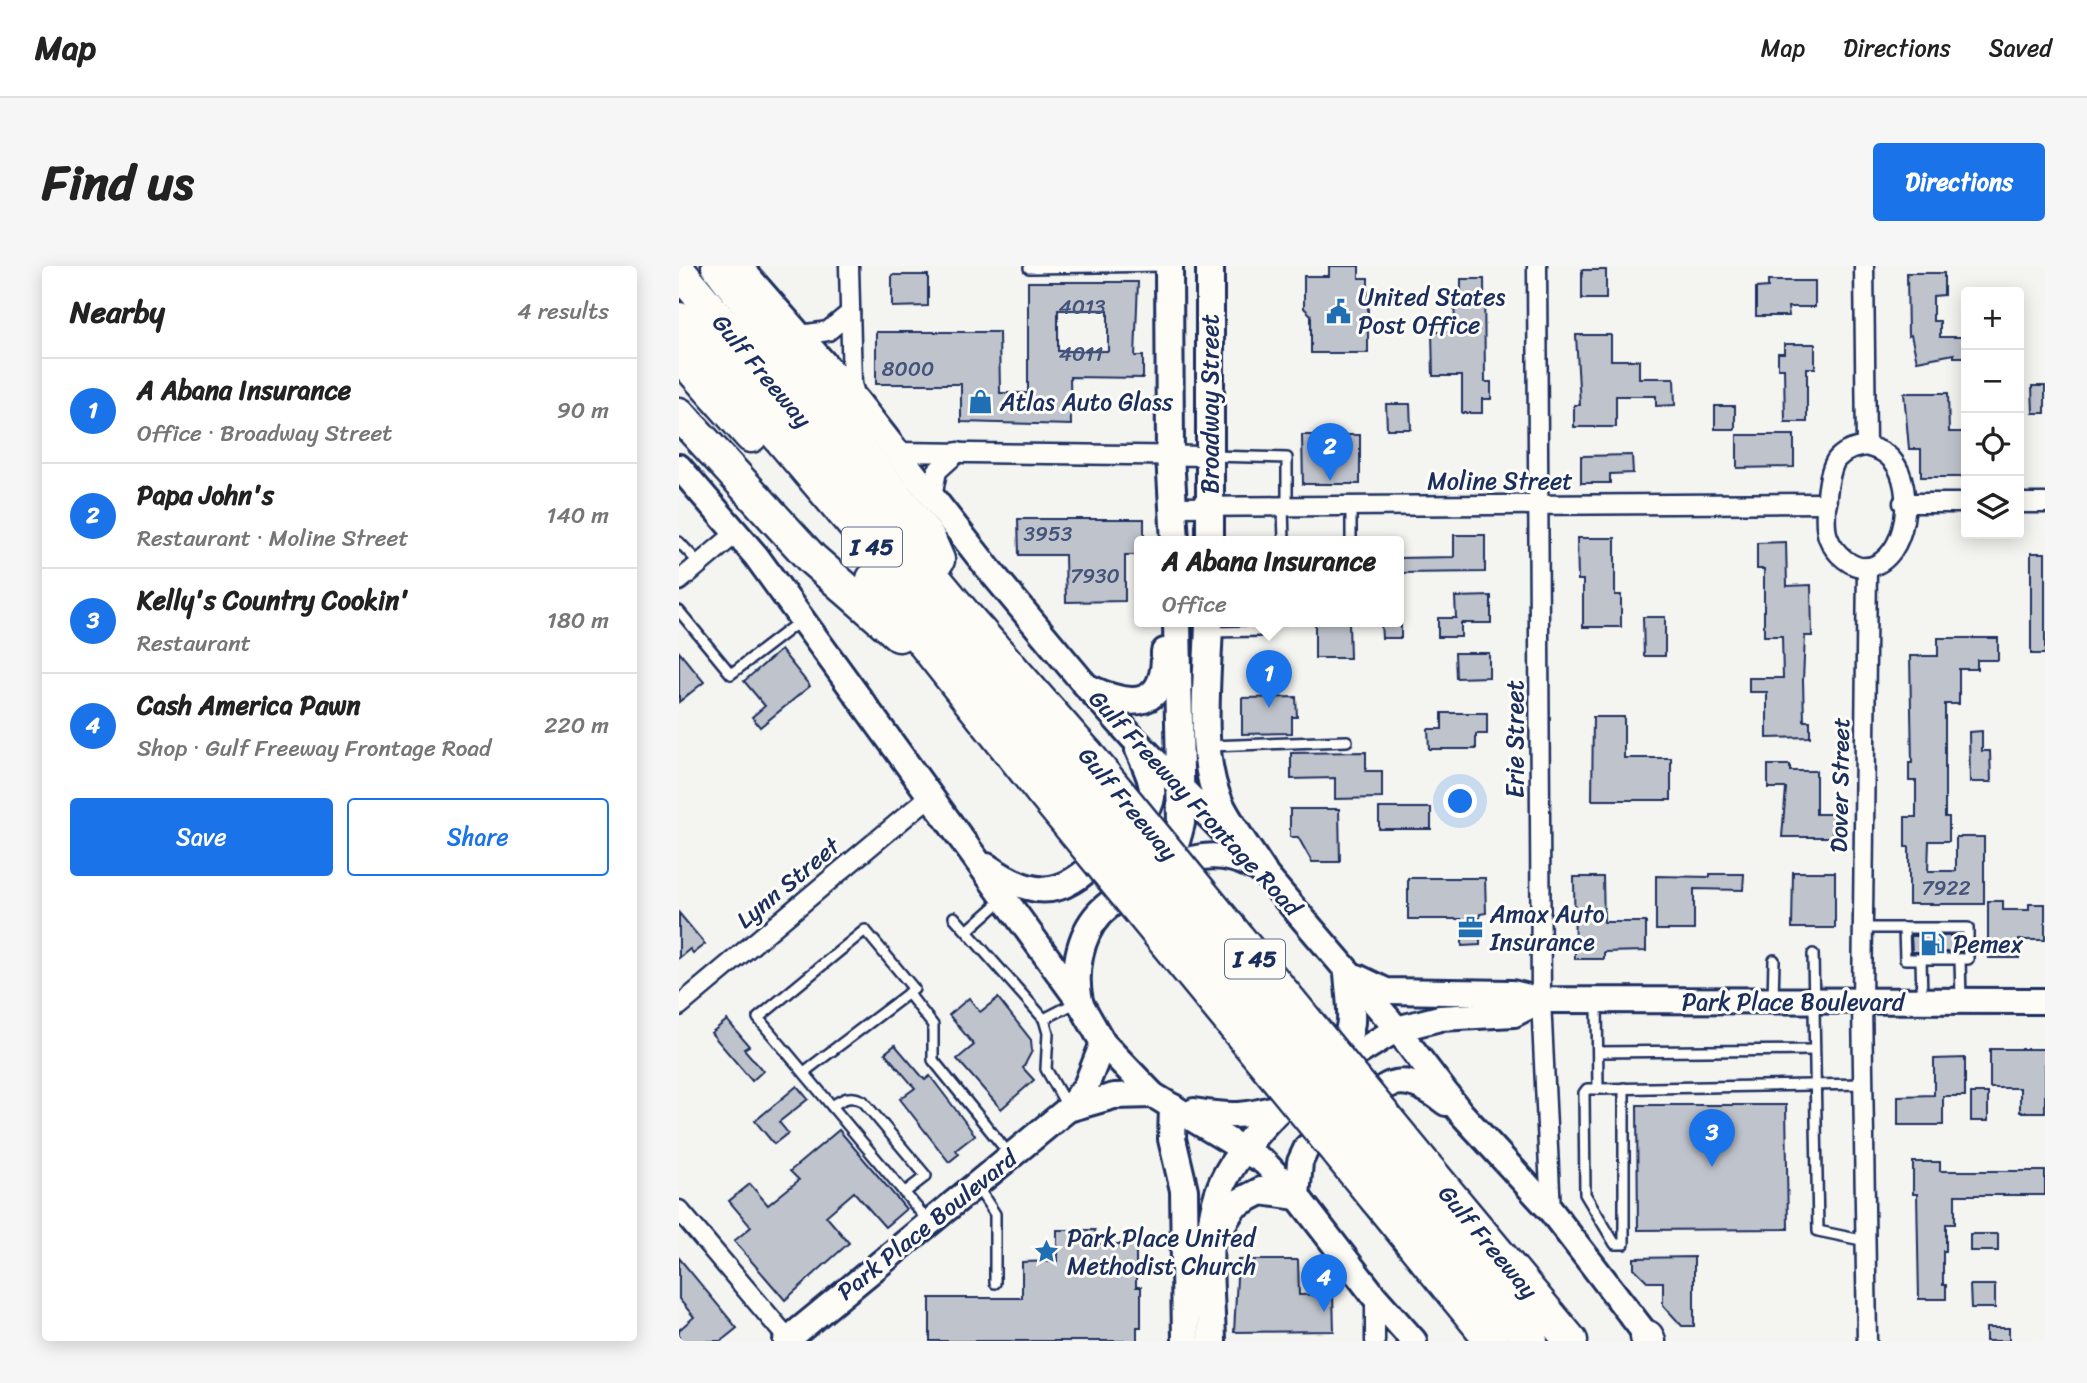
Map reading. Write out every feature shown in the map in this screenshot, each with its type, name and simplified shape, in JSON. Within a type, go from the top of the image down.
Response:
[{"type":"highway","points":[[718,266],[928,537],[965,615]]},
{"type":"highway","name":"Gulf Freeway","points":[[679,271],[965,615],[1065,774]]},
{"type":"highway","name":"Gulf Freeway","points":[[679,319],[1065,774],[1531,1341]]},
{"type":"highway","name":"Gulf Freeway","points":[[679,355],[844,543],[951,679],[1065,774]]},
{"type":"highway","points":[[679,414],[812,559],[951,679]]},
{"type":"highway","name":"Gulf Freeway","points":[[1400,1182],[1492,1341]]},
{"type":"highway","name":"Gulf Freeway","points":[[1400,1182],[1571,1341]]},
{"type":"main road","name":"Gulf Freeway Frontage Road","points":[[739,266],[857,401],[1090,689],[1132,737],[1263,873],[1397,1029],[1461,1114],[1551,1211],[1649,1340]]},
{"type":"main road","name":"Broadway Street","points":[[1169,266],[1170,455],[1175,536]]},
{"type":"main road","name":"Broadway Street","points":[[1210,266],[1210,536]]},
{"type":"main road","points":[[679,467],[755,556],[1079,1001],[1103,1043],[1163,1102],[1264,1162],[1297,1196],[1375,1297],[1414,1341]]},
{"type":"main road","points":[[1090,689],[1115,701],[1144,699],[1150,695],[1165,678],[1165,649],[1177,627]]},
{"type":"main road","points":[[1079,1001],[1075,982],[1078,960],[1085,938],[1099,914],[1162,866],[1176,844],[1181,823],[1177,627]]},
{"type":"main road","points":[[1209,627],[1207,746],[1220,803],[1263,873]]},
{"type":"main road","points":[[972,856],[1025,889],[1046,890],[1068,884],[1083,876],[1142,818],[1152,800],[1149,777],[1132,737]]},
{"type":"main road","points":[[1162,866],[1206,855],[1231,855],[1263,873]]},
{"type":"main road","points":[[1212,1341],[1210,1256],[1215,1205],[1230,1168],[1282,1106],[1332,1069],[1346,1040],[1351,1021],[1347,973]]},
{"type":"main road","name":"Park Place Boulevard","points":[[1347,973],[1387,991],[1512,993],[1541,1000],[1862,1003],[2045,1001]]},
{"type":"main road","name":"Park Place Boulevard","points":[[1332,1069],[1397,1029],[1440,1018],[1514,1014],[1541,1000]]},
{"type":"main road","name":"Park Place Boulevard","points":[[788,1340],[1069,1109],[1086,1086],[1103,1043]]},
{"type":"main road","points":[[1297,1196],[1300,1162],[1307,1147],[1391,1084],[1410,1083],[1430,1090],[1461,1114]]},
{"type":"main road","name":"Park Place Boulevard","points":[[1069,1109],[1114,1096],[1163,1102],[1225,1117],[1251,1116],[1282,1106]]},
{"type":"main road","points":[[1163,1102],[1184,1190],[1186,1341]]},
{"type":"main road","points":[[1210,1256],[1217,1229],[1234,1205],[1261,1191],[1297,1196]]},
{"type":"street","points":[[849,266],[852,384],[857,401]]},
{"type":"street","name":"Erie Street","points":[[1537,266],[1541,1000],[1551,1211]]},
{"type":"street","points":[[1864,266],[1866,446]]},
{"type":"street","points":[[801,335],[828,331],[850,313]]},
{"type":"street","points":[[1866,446],[1881,451],[1895,462],[1903,480],[1903,503],[1903,532],[1896,547],[1883,561],[1867,567],[1850,564],[1837,552],[1827,536],[1830,469],[1838,458],[1850,449],[1866,446]]},
{"type":"street","points":[[897,452],[1209,456]]},
{"type":"street","points":[[932,497],[937,471],[958,453]]},
{"type":"street","name":"Moline Street","points":[[1175,507],[1827,503]]},
{"type":"street","points":[[1903,503],[1961,503]]},
{"type":"street","points":[[2024,503],[2045,503]]},
{"type":"street","points":[[679,581],[735,534]]},
{"type":"street","name":"Dover Street","points":[[1867,567],[1862,1003],[1867,1341]]},
{"type":"street","name":"Lynn Street","points":[[679,1006],[929,797]]},
{"type":"street","points":[[679,1210],[788,1340]]},
{"type":"street","points":[[1375,1297],[1375,1341]]},
{"type":"lane","points":[[1029,268],[1169,266]]},
{"type":"lane","points":[[1209,456],[1287,458],[1284,536]]},
{"type":"lane","points":[[1351,536],[1352,506]]},
{"type":"lane","points":[[679,542],[700,564]]},
{"type":"lane","points":[[679,611],[730,674],[801,620]]},
{"type":"lane","points":[[1209,627],[1259,631],[1259,627]]},
{"type":"lane","points":[[1207,746],[1347,741]]},
{"type":"lane","points":[[967,932],[1003,899]]},
{"type":"lane","points":[[954,917],[1044,1019],[1048,1033],[1045,1069],[1069,1109]]},
{"type":"lane","points":[[1863,928],[1904,928],[1968,928],[1968,959],[1905,959],[1904,928]]},
{"type":"lane","points":[[804,1072],[915,989],[865,930],[758,1018],[930,1223]]},
{"type":"lane","points":[[1813,954],[1818,1231],[1866,1241]]},
{"type":"lane","points":[[1921,959],[1922,1002]]},
{"type":"lane","points":[[1960,959],[1961,1002]]},
{"type":"lane","points":[[1773,1002],[1774,960]]},
{"type":"lane","points":[[908,993],[933,1025],[933,1060],[1012,1157]]},
{"type":"lane","points":[[1044,1019],[1079,1001]]},
{"type":"lane","points":[[1597,1001],[1598,1089]]},
{"type":"lane","points":[[1598,1052],[1814,1050]]},
{"type":"lane","points":[[1624,1088],[1624,1244],[1615,1244],[1587,1202],[1585,1194],[1584,1093],[1587,1089],[1624,1088],[1864,1084]]},
{"type":"lane","points":[[832,1106],[846,1097],[855,1096],[863,1101],[926,1176],[904,1193]]},
{"type":"lane","points":[[976,1185],[995,1214],[995,1283]]},
{"type":"building","name":"United States Post Office","points":[[1329,266],[1359,266],[1359,278],[1368,278],[1368,353],[1311,353],[1311,315],[1304,308],[1304,276],[1329,276]]},
{"type":"building","points":[[1582,270],[1606,270],[1606,299],[1582,299]]},
{"type":"building","points":[[1907,273],[1944,273],[1944,295],[1933,296],[1933,321],[1940,321],[1940,337],[1961,337],[1961,357],[1954,357],[1954,354],[1917,361],[1911,335],[1908,336]]},
{"type":"building","points":[[892,275],[928,275],[928,306],[892,307]]},
{"type":"building","points":[[1461,279],[1484,279],[1485,382],[1491,382],[1491,399],[1482,399],[1482,413],[1462,413],[1462,376],[1433,376],[1432,332],[1455,332],[1454,293],[1461,293]]},
{"type":"building","points":[[1768,281],[1815,281],[1815,307],[1788,307],[1789,316],[1756,316],[1756,288],[1768,287]]},
{"type":"building","points":[[1028,282],[1138,282],[1135,356],[1143,356],[1143,378],[1070,377],[1071,425],[961,422],[961,384],[876,384],[876,332],[999,332],[1000,393],[1028,393]],"holes":[[[1058,310],[1108,310],[1108,351],[1058,351]]]},
{"type":"building","points":[[1576,335],[1611,335],[1611,360],[1639,360],[1639,378],[1674,378],[1675,405],[1656,406],[1656,396],[1616,396],[1616,427],[1574,427],[1574,405],[1580,405]]},
{"type":"building","points":[[1784,344],[1815,344],[1815,368],[1807,368],[1807,422],[1785,422],[1784,368],[1778,368],[1778,353],[1784,353]]},
{"type":"building","points":[[2032,386],[2045,386],[2045,413],[2033,413]]},
{"type":"building","points":[[1904,393],[1948,393],[1949,432],[1961,432],[1961,477],[1921,477],[1921,449],[1909,449]]},
{"type":"building","points":[[1386,404],[1410,404],[1411,429],[1387,429]]},
{"type":"building","points":[[1715,406],[1735,406],[1735,429],[1715,429]]},
{"type":"building","points":[[1302,435],[1360,435],[1360,484],[1303,484]]},
{"type":"building","points":[[1737,435],[1794,435],[1794,467],[1737,468]]},
{"type":"building","points":[[1632,455],[1633,473],[1610,474],[1610,483],[1581,483],[1581,456]]},
{"type":"building","points":[[1018,519],[1144,519],[1144,536],[1134,536],[1134,555],[1125,555],[1125,601],[1066,602],[1065,555],[1019,555]]},
{"type":"building","points":[[1454,535],[1485,535],[1485,572],[1404,573],[1404,558],[1454,557]]},
{"type":"building","points":[[1577,538],[1615,538],[1615,595],[1621,595],[1621,627],[1583,627],[1583,580],[1578,580]]},
{"type":"building","points":[[1786,542],[1787,586],[1811,585],[1812,636],[1805,636],[1803,680],[1804,721],[1810,721],[1810,737],[1767,738],[1767,692],[1749,692],[1749,678],[1783,678],[1782,636],[1764,636],[1764,569],[1757,569],[1757,543]]},
{"type":"building","points":[[2031,553],[2045,553],[2045,654],[2031,654]]},
{"type":"building","points":[[1491,596],[1491,623],[1461,623],[1461,637],[1438,637],[1438,618],[1456,618],[1455,597]]},
{"type":"building","points":[[1643,617],[1665,617],[1665,656],[1644,656]]},
{"type":"building","points":[[1315,627],[1349,627],[1350,658],[1315,658]]},
{"type":"building","points":[[1381,627],[1401,627],[1401,638],[1382,638]]},
{"type":"building","points":[[1938,638],[1998,638],[1998,660],[1977,660],[1977,669],[1959,669],[1959,704],[1945,704],[1945,817],[1949,817],[1949,841],[1929,841],[1928,871],[1956,871],[1956,837],[1984,837],[1984,904],[1909,904],[1909,847],[1905,847],[1905,817],[1916,817],[1916,781],[1909,781],[1909,763],[1912,763],[1910,656],[1938,656]]},
{"type":"building","points":[[781,650],[810,686],[760,727],[752,717],[765,706],[744,681]]},
{"type":"building","points":[[679,652],[704,682],[679,702]]},
{"type":"building","points":[[1455,653],[1489,653],[1489,677],[1456,678]]},
{"type":"building","points":[[1296,697],[1297,717],[1292,717],[1292,733],[1242,734],[1242,698]]},
{"type":"building","points":[[1442,713],[1487,713],[1487,734],[1476,734],[1476,749],[1429,749],[1428,729],[1442,729]]},
{"type":"building","points":[[1593,717],[1624,717],[1624,758],[1671,758],[1671,800],[1592,800]]},
{"type":"building","points":[[1982,731],[1982,751],[1990,751],[1991,782],[1970,782],[1969,732]]},
{"type":"building","points":[[1366,752],[1366,771],[1382,771],[1382,798],[1335,799],[1335,778],[1291,779],[1291,753]]},
{"type":"building","points":[[1768,765],[1790,765],[1790,771],[1816,771],[1816,814],[1832,814],[1832,837],[1782,837],[1786,788],[1768,788]]},
{"type":"building","points":[[1379,808],[1431,808],[1431,829],[1379,829]]},
{"type":"building","points":[[1290,809],[1339,809],[1340,862],[1312,862],[1298,837],[1290,837]]},
{"type":"building","points":[[1793,872],[1835,872],[1835,928],[1792,928]]},
{"type":"building","points":[[1710,874],[1744,874],[1743,890],[1694,889],[1694,930],[1656,930],[1656,876],[1710,877]]},
{"type":"building","points":[[1574,877],[1603,877],[1604,922],[1646,922],[1646,951],[1604,952],[1604,959],[1575,959]]},
{"type":"building","points":[[1408,878],[1485,878],[1486,913],[1480,914],[1480,945],[1462,946],[1462,919],[1408,919]]},
{"type":"building","points":[[1988,901],[2003,901],[2003,910],[2029,910],[2029,904],[2045,904],[2045,940],[2019,940],[2019,958],[1988,958]]},
{"type":"building","points":[[679,913],[705,944],[693,953],[690,949],[679,958]]},
{"type":"building","name":"Pemex","points":[[1911,936],[1960,936],[1960,952],[1912,952]]},
{"type":"building","points":[[969,998],[980,1012],[998,998],[1031,1040],[1032,1051],[1023,1068],[1034,1080],[1001,1109],[957,1059],[974,1045],[949,1015]]},
{"type":"building","points":[[727,1020],[749,1046],[744,1049],[763,1071],[752,1081],[711,1033]]},
{"type":"building","points":[[895,1045],[925,1080],[930,1076],[975,1135],[956,1150],[959,1154],[949,1162],[900,1099],[915,1088],[885,1053]]},
{"type":"building","points":[[1990,1049],[2045,1049],[2045,1112],[2020,1112],[2020,1088],[1990,1088]]},
{"type":"building","points":[[1965,1058],[1965,1096],[1943,1096],[1943,1125],[1898,1125],[1898,1096],[1934,1095],[1934,1059]]},
{"type":"building","points":[[797,1086],[808,1099],[779,1122],[788,1133],[774,1144],[755,1121]]},
{"type":"building","points":[[1971,1093],[1988,1093],[1988,1121],[1971,1121]]},
{"type":"building","points":[[1637,1105],[1786,1105],[1788,1229],[1638,1230]]},
{"type":"building","points":[[839,1130],[906,1209],[885,1227],[854,1192],[826,1216],[849,1243],[785,1300],[734,1241],[751,1227],[729,1201],[750,1184],[768,1205],[799,1180],[790,1171]]},
{"type":"building","points":[[1913,1162],[1940,1162],[1940,1171],[2045,1171],[2045,1195],[1955,1195],[1955,1224],[1946,1224],[1946,1251],[1943,1251],[1943,1285],[1946,1285],[1946,1299],[1919,1299],[1917,1194],[1913,1194]]},
{"type":"building","name":"Park Place United Methodist Church","points":[[1057,1230],[1095,1230],[1096,1244],[1136,1244],[1136,1287],[1141,1287],[1141,1327],[1137,1327],[1137,1341],[930,1341],[930,1298],[1022,1298],[1022,1262],[1057,1261]]},
{"type":"building","points":[[1970,1234],[1998,1234],[1998,1251],[1970,1251]]},
{"type":"building","points":[[1694,1257],[1694,1326],[1682,1326],[1663,1305],[1663,1282],[1648,1282],[1634,1268],[1634,1258]]},
{"type":"building","points":[[679,1258],[737,1328],[721,1341],[679,1341],[679,1330],[694,1317],[679,1299]]},
{"type":"building","points":[[1238,1260],[1298,1260],[1299,1295],[1333,1294],[1334,1331],[1234,1332]]},
{"type":"building","points":[[1970,1285],[1995,1285],[1995,1308],[1971,1308]]},
{"type":"building","points":[[1986,1328],[2009,1328],[2009,1341],[1986,1341]]},
{"type":"place","name":"United States Post Office","points":[[1338,311]]},
{"type":"place","name":"Atlas Auto Glass","points":[[980,402]]},
{"type":"place","name":"Papa John's","points":[[1330,481]]},
{"type":"place","name":"A Abana Insurance","points":[[1269,708]]},
{"type":"place","name":"Amax Auto Insurance","points":[[1470,928]]},
{"type":"place","name":"Pemex","points":[[1933,944]]},
{"type":"place","name":"Kelly's Country Cookin'","points":[[1712,1167]]},
{"type":"place","name":"Park Place United Methodist Church","points":[[1047,1252]]},
{"type":"place","name":"Cash America Pawn","points":[[1324,1312]]}]
